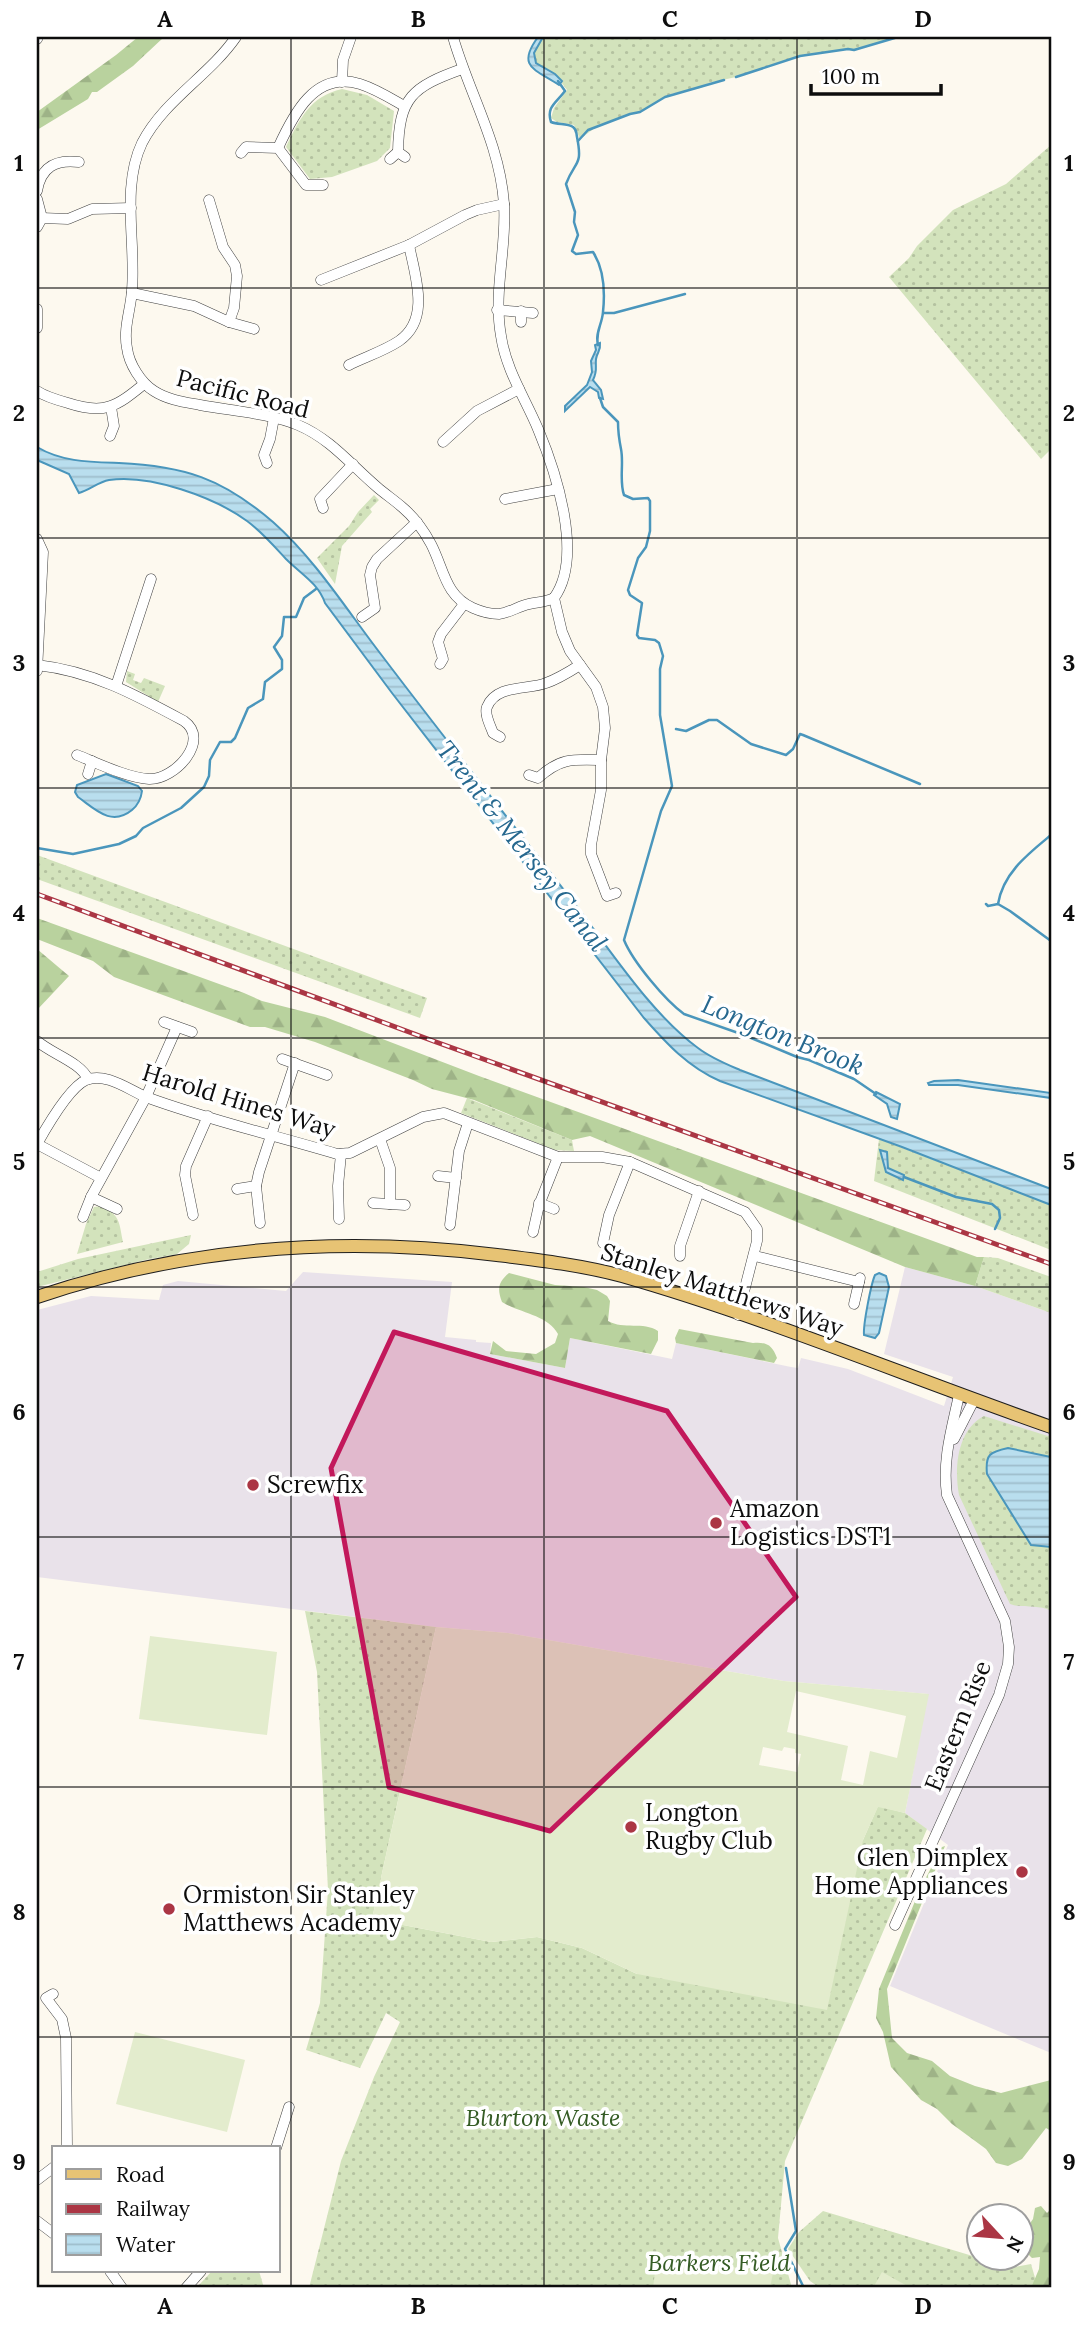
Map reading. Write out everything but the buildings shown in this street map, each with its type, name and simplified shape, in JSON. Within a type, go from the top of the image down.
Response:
[{"type":"main road","name":"Stanley Matthews Way","points":[[37,1297],[112,1275],[242,1252],[353,1245],[406,1246],[570,1265],[621,1276],[798,1334],[1051,1427]]},
{"type":"street","name":"Pacific Road","points":[[236,37],[217,61],[175,99],[154,123],[141,146],[132,176],[134,254],[132,293],[126,324],[127,349],[137,374],[144,384],[156,393],[178,401],[274,418],[297,425],[337,448],[417,522],[432,544],[448,587],[464,604]]},
{"type":"street","points":[[342,82],[343,60],[351,37]]},
{"type":"street","points":[[444,661],[438,642],[464,604],[485,613],[501,614],[529,604],[548,601],[554,598],[561,586],[567,564],[567,537],[558,489],[544,443],[508,364],[501,338],[497,310],[504,204],[495,149],[462,69],[453,37]]},
{"type":"street","points":[[398,156],[399,128],[404,106],[420,87],[462,69]]},
{"type":"street","points":[[278,148],[295,113],[304,100],[317,89],[342,82],[356,83],[404,106]]},
{"type":"street","points":[[243,146],[278,148]]},
{"type":"street","points":[[278,148],[302,189],[323,185]]},
{"type":"street","points":[[37,191],[43,171],[52,164],[68,156],[79,162]]},
{"type":"street","points":[[37,200],[39,222],[68,219],[92,209],[131,208]]},
{"type":"street","points":[[208,200],[223,247],[237,276],[234,308],[229,323]]},
{"type":"street","points":[[329,281],[409,245],[465,215],[504,204]]},
{"type":"street","points":[[352,360],[398,341],[415,323],[419,308],[418,292],[409,245]]},
{"type":"street","points":[[132,293],[194,306],[229,323],[254,329]]},
{"type":"street","points":[[37,309],[37,328]]},
{"type":"street","points":[[497,310],[521,316],[533,313]]},
{"type":"street","points":[[37,391],[97,410],[111,408],[144,384]]},
{"type":"street","points":[[445,435],[477,411],[519,389]]},
{"type":"street","points":[[110,436],[114,426],[111,408]]},
{"type":"street","points":[[262,458],[270,439],[274,418]]},
{"type":"street","points":[[318,501],[353,464]]},
{"type":"street","points":[[514,509],[509,499],[558,489]]},
{"type":"street","points":[[362,617],[379,610],[370,575],[372,566],[417,522]]},
{"type":"street","points":[[37,539],[43,552],[37,672]]},
{"type":"street","points":[[116,686],[151,579]]},
{"type":"street","points":[[554,598],[562,632],[570,651],[596,687],[603,707],[600,800],[591,845],[607,896]]},
{"type":"street","points":[[37,665],[64,668],[116,686],[191,726],[194,740],[180,766],[165,777],[144,779],[77,755]]},
{"type":"street","points":[[494,736],[483,706],[503,693],[521,687],[543,685],[580,665]]},
{"type":"street","points":[[536,780],[549,768],[569,759],[601,760]]},
{"type":"street","points":[[88,774],[92,761]]},
{"type":"street","points":[[164,1023],[192,1032]]},
{"type":"street","points":[[83,1217],[91,1197],[146,1097],[177,1027]]},
{"type":"street","points":[[37,1041],[49,1051],[79,1067],[88,1079],[69,1097],[37,1144],[101,1178]]},
{"type":"street","points":[[282,1059],[320,1075]]},
{"type":"street","points":[[260,1223],[256,1186],[295,1063]]},
{"type":"street","name":"Harold Hines Way","points":[[88,1079],[108,1080],[146,1097],[341,1154],[350,1153],[438,1112],[558,1157],[602,1157],[630,1162],[745,1212],[751,1219],[757,1229],[755,1256],[738,1315]]},
{"type":"street","points":[[194,1214],[185,1175],[186,1166],[208,1116]]},
{"type":"street","points":[[450,1224],[460,1151],[468,1123]]},
{"type":"street","points":[[380,1139],[390,1168],[390,1204]]},
{"type":"street","points":[[339,1219],[341,1154]]},
{"type":"street","points":[[533,1232],[540,1203],[558,1157]]},
{"type":"street","points":[[603,1243],[609,1214],[630,1162]]},
{"type":"street","points":[[438,1176],[456,1178]]},
{"type":"street","points":[[237,1189],[256,1186]]},
{"type":"street","points":[[680,1256],[680,1246],[699,1191]]},
{"type":"street","points":[[91,1197],[117,1209]]},
{"type":"street","points":[[373,1203],[405,1205]]},
{"type":"street","points":[[540,1203],[554,1209]]},
{"type":"street","points":[[755,1256],[860,1280],[853,1304]]},
{"type":"street","name":"Eastern Rise","points":[[895,1925],[999,1695],[1008,1664],[1006,1620],[947,1494],[945,1462],[959,1395]]},
{"type":"street","name":"Eastern Rise","points":[[945,1462],[974,1400]]},
{"type":"street","points":[[53,1994],[46,1998],[62,2019],[66,2038],[67,2146]]},
{"type":"street","points":[[277,2146],[289,2107]]},
{"type":"street","points":[[37,2180],[52,2169]]},
{"type":"street","points":[[37,2221],[52,2232]]},
{"type":"street","points":[[111,2272],[122,2288]]},
{"type":"street","points":[[186,2288],[200,2272]]},
{"type":"highlighted area","points":[[394,1332],[667,1411],[796,1597],[550,1831],[389,1787],[331,1468]]},
{"type":"shaded area","points":[[905,1267],[975,1286],[1051,1313],[1051,2053],[890,1986],[948,1845],[905,1813],[928,1694],[784,1681],[508,1633],[436,1627],[37,1577],[37,1310],[91,1296],[159,1300],[163,1285],[178,1281],[286,1291],[303,1272],[452,1282],[445,1337],[491,1343],[490,1354],[565,1368],[570,1338],[672,1359],[676,1343],[791,1367],[798,1368],[801,1358],[848,1369],[944,1406],[953,1377],[884,1354]]},
{"type":"green space","points":[[138,37],[164,37],[133,66],[97,92],[92,92],[88,99],[37,130],[37,112]]},
{"type":"green space","points":[[543,37],[898,37],[854,50],[800,56],[709,83],[701,88],[671,94],[640,112],[596,127],[580,139],[574,125],[551,118],[554,108],[567,90],[555,74],[537,66],[533,53]]},
{"type":"green space","points":[[342,89],[367,95],[394,111],[390,148],[377,161],[332,177],[310,179],[286,147],[307,110],[322,97]]},
{"type":"green space","points":[[1051,145],[1051,449],[1041,459],[889,277],[953,210],[1006,184]]},
{"type":"green space","points":[[374,495],[379,500],[370,509],[372,512],[342,546],[335,584],[317,558],[349,526]]},
{"type":"green space","points":[[127,671],[135,674],[133,680],[141,683],[144,678],[165,686],[158,702],[126,682]]},
{"type":"green space","points":[[37,855],[427,998],[420,1018],[37,879]]},
{"type":"green space","points":[[37,918],[262,1001],[325,1017],[479,1076],[977,1257],[984,1257],[975,1286],[905,1267],[590,1136],[572,1140],[474,1100],[432,1089],[315,1042],[265,1027],[250,1027],[114,977],[93,961],[37,939]]},
{"type":"green space","points":[[37,949],[69,976],[37,1010]]},
{"type":"green space","points":[[467,1098],[572,1140],[574,1151],[555,1150],[461,1113]]},
{"type":"green space","points":[[879,1139],[1051,1205],[1051,1250],[874,1181]]},
{"type":"green space","points":[[102,1206],[116,1217],[123,1242],[77,1254],[94,1207]]},
{"type":"green space","points":[[191,1235],[189,1244],[177,1254],[37,1287],[37,1272],[78,1259]]},
{"type":"green space","points":[[984,1257],[998,1258],[1051,1277],[1051,1313],[975,1286]]},
{"type":"green space","points":[[509,1273],[555,1285],[597,1290],[610,1301],[608,1321],[620,1325],[646,1326],[658,1331],[658,1340],[651,1354],[570,1338],[565,1368],[490,1354],[493,1341],[506,1351],[536,1354],[555,1343],[558,1334],[540,1318],[502,1302],[499,1286]]},
{"type":"green space","points":[[679,1329],[762,1343],[771,1347],[777,1358],[774,1363],[676,1343]]},
{"type":"green space","points":[[984,1416],[1051,1437],[1051,1611],[1010,1604],[959,1495],[957,1473],[963,1440],[975,1422]]},
{"type":"green space","name":"Blurton Waste","points":[[305,1611],[436,1627],[372,1919],[491,1942],[537,1937],[582,1948],[637,1974],[863,1840],[878,1806],[905,1813],[927,1829],[785,2161],[778,2238],[792,2288],[309,2288],[341,2161],[374,2077],[400,2022],[386,2013],[360,2068],[306,2050],[320,2003],[328,1890],[317,1672]]},
{"type":"green space","name":"Longton Rugby Club","points":[[436,1627],[508,1633],[784,1681],[929,1694],[905,1813],[878,1807],[863,1840],[827,2010],[637,1974],[582,1948],[537,1937],[491,1942],[372,1919]],"holes":[[[796,1691],[906,1716],[897,1758],[870,1751],[863,1785],[841,1780],[848,1746],[787,1732]],[[763,1747],[782,1751],[784,1747],[795,1749],[795,1753],[801,1754],[797,1772],[759,1765]]]},
{"type":"green space","points":[[150,1636],[277,1652],[267,1735],[139,1719]]},
{"type":"green space","points":[[945,1846],[887,1989],[892,2038],[907,2053],[932,2061],[950,2076],[1001,2093],[1051,2080],[1051,2131],[1046,2128],[1022,2159],[1008,2166],[996,2163],[986,2149],[952,2124],[937,2109],[921,2100],[891,2067],[883,2032],[876,2018],[879,1989],[920,1889]]},
{"type":"green space","points":[[135,2032],[245,2060],[227,2132],[116,2104]]},
{"type":"green space","points":[[1041,2206],[1047,2213],[1051,2209],[1051,2288],[1031,2288],[1039,2269],[1040,2257],[1036,2258],[1036,2208]]},
{"type":"green space","points":[[823,2211],[965,2254],[965,2272],[1033,2272],[1038,2288],[820,2288],[810,2281],[788,2249],[799,2232]]},
{"type":"green space","points":[[657,2256],[773,2273],[770,2288],[653,2288]]},
{"type":"green space","points":[[211,2272],[259,2272],[264,2288],[202,2288],[198,2286]]},
{"type":"green space","points":[[882,2272],[911,2288],[873,2288]]},
{"type":"water","points":[[538,37],[543,37],[534,53],[536,63],[555,74],[562,81],[559,85],[531,66],[529,55]]},
{"type":"water","points":[[600,343],[593,380],[601,390],[603,399],[590,387],[565,411],[565,406],[587,385],[592,372],[591,361],[596,350],[595,345]]},
{"type":"water","name":"Trent & Mersey Canal","points":[[37,447],[66,458],[183,471],[237,495],[273,522],[317,570],[650,1003],[698,1048],[740,1070],[1051,1189],[1051,1205],[720,1081],[688,1062],[644,1018],[392,693],[318,590],[263,534],[247,521],[217,504],[162,484],[143,480],[109,480],[79,493],[69,474],[37,460]]},
{"type":"water","points":[[106,774],[138,786],[142,791],[136,806],[124,815],[110,817],[97,811],[75,792],[77,785]]},
{"type":"water","points":[[958,1080],[1051,1093],[1051,1098],[928,1083]]},
{"type":"water","points":[[876,1092],[900,1104],[897,1119],[891,1117],[887,1104],[874,1095]]},
{"type":"water","points":[[880,1150],[887,1152],[888,1168],[904,1175],[903,1180],[886,1172]]},
{"type":"water","points":[[879,1273],[886,1276],[889,1287],[879,1333],[875,1338],[864,1335],[864,1330],[871,1287],[875,1275]]},
{"type":"water","points":[[1008,1448],[1051,1457],[1051,1547],[1031,1545],[987,1474],[990,1455]]},
{"type":"waterway","points":[[736,77],[800,56],[854,50],[898,37]]},
{"type":"waterway","points":[[578,141],[588,130],[640,112],[665,97],[724,80]]},
{"type":"waterway","name":"Longton Brook","points":[[558,81],[565,91],[551,109],[551,122],[574,128],[579,147],[579,159],[566,184],[575,212],[574,222],[578,235],[572,251],[576,254],[593,252],[603,281],[604,305],[597,336],[598,345]]},
{"type":"waterway","points":[[604,313],[614,313],[685,294]]},
{"type":"waterway","name":"Longton Brook","points":[[600,398],[603,407],[618,422],[624,495],[633,499],[648,498],[650,501],[650,531],[628,590],[630,595],[642,603],[637,635],[639,638],[659,643],[663,656],[660,669],[660,715],[672,786],[661,811],[624,940],[650,980],[684,1014],[809,1060],[854,1079],[876,1094]]},
{"type":"waterway","points":[[37,848],[73,854],[119,844],[181,808],[204,787],[209,776],[210,760],[220,742],[231,742],[235,738],[248,708],[263,699],[265,682],[282,669],[282,660],[274,647],[282,636],[284,617],[296,617],[304,598],[316,589]]},
{"type":"waterway","points":[[676,729],[686,731],[709,720],[717,720],[751,744],[786,755],[793,749],[800,734],[920,784]]},
{"type":"waterway","points":[[998,904],[1011,874],[1025,857],[1051,835]]},
{"type":"waterway","points":[[986,904],[998,904],[1051,941]]},
{"type":"waterway","name":"Longton Brook","points":[[904,1177],[956,1197],[992,1204],[999,1210],[1000,1218],[995,1229]]},
{"type":"waterway","name":"Longton Brook","points":[[786,2168],[796,2231],[785,2249],[804,2288]]},
{"type":"railway","points":[[37,894],[436,1042],[1051,1264]]},
{"type":"place","name":"Screwfix","points":[[253,1485]]},
{"type":"place","name":"Amazon Logistics DST1","points":[[716,1523]]},
{"type":"place","name":"Longton Rugby Club","points":[[631,1827]]},
{"type":"place","name":"Glen Dimplex Home Appliances","points":[[1022,1872]]},
{"type":"place","name":"Ormiston Sir Stanley Matthews Academy","points":[[169,1909]]},
{"type":"park label","name":"Barkers Field","points":[[719,2263]]}]
